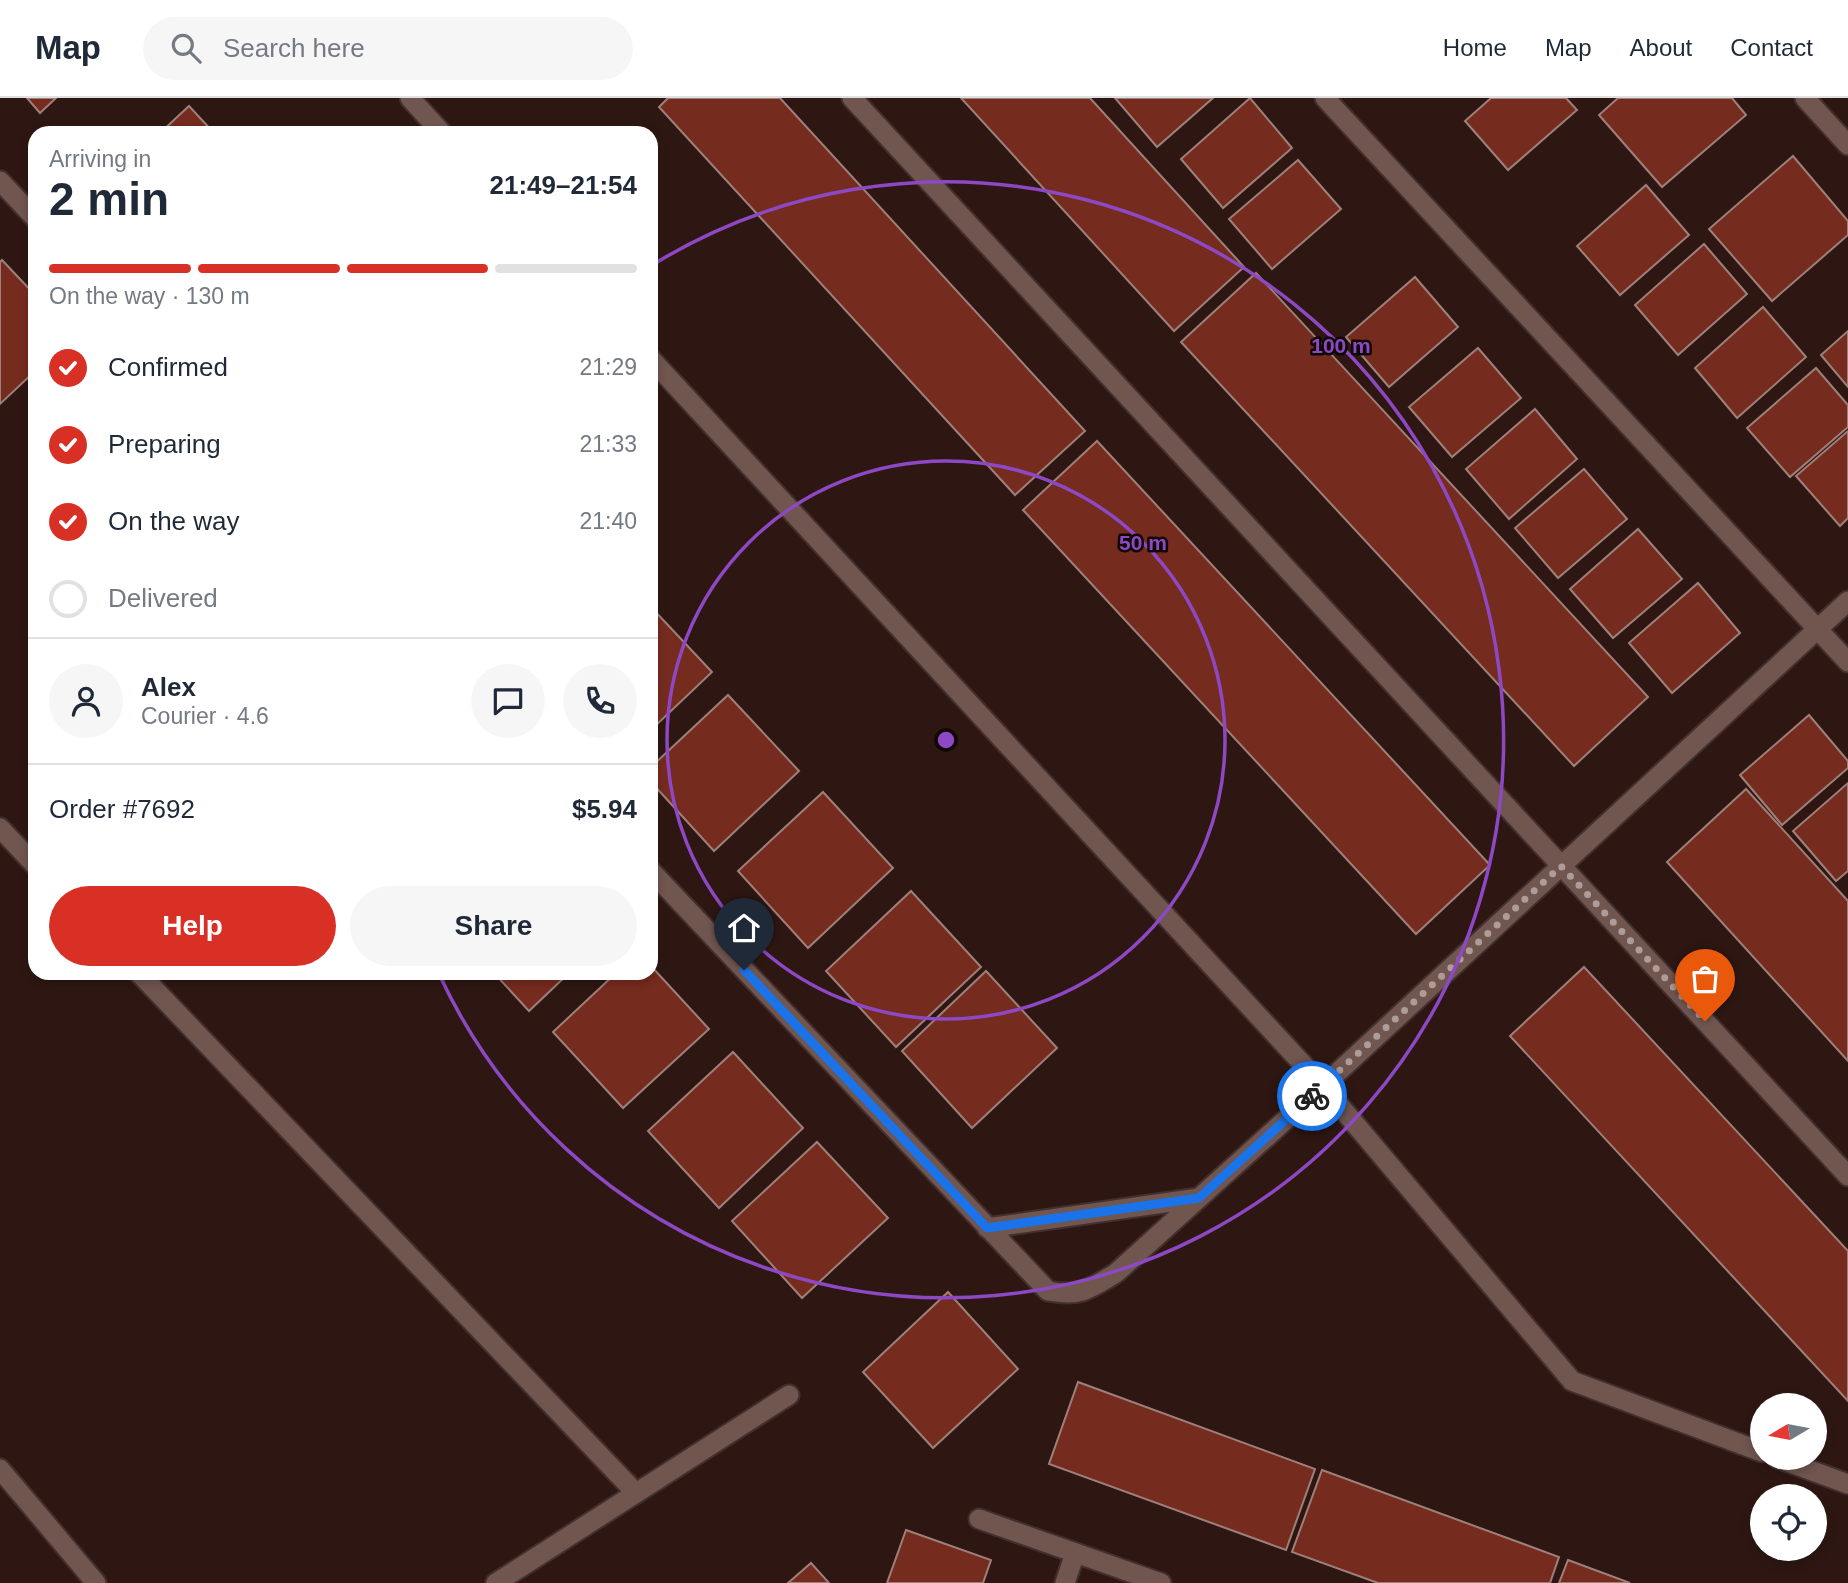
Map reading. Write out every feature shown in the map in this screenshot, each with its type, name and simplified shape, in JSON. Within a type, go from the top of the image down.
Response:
[{"type":"street","points":[[410,98],[436,126]]},
{"type":"street","points":[[852,98],[1848,1176]]},
{"type":"street","points":[[1325,98],[1848,662]]},
{"type":"street","points":[[1805,98],[1848,145]]},
{"type":"street","points":[[0,181],[28,211]]},
{"type":"street","points":[[658,367],[1322,1086],[1572,1381],[1750,1448]]},
{"type":"street","points":[[658,878],[1048,1291],[1067,1294],[1088,1291],[1116,1273],[1199,1198],[1848,601]]},
{"type":"street","points":[[0,828],[28,858]]},
{"type":"street","points":[[146,980],[636,1493]]},
{"type":"street","points":[[987,1228],[1199,1198]]},
{"type":"street","points":[[496,1583],[789,1395]]},
{"type":"street","points":[[0,1469],[96,1583]]},
{"type":"street","points":[[1810,1470],[1848,1484]]},
{"type":"street","points":[[979,1519],[1161,1583]]},
{"type":"street","points":[[1065,1583],[1075,1553]]},
{"type":"building","points":[[27,98],[56,98],[40,113]]},
{"type":"building","points":[[668,98],[780,98],[1085,431],[1015,495],[659,107]]},
{"type":"building","points":[[961,98],[1090,98],[1244,267],[1174,331]]},
{"type":"building","points":[[1115,98],[1213,98],[1157,147]]},
{"type":"building","points":[[1250,98],[1292,148],[1223,208],[1181,159]]},
{"type":"building","points":[[1491,98],[1566,98],[1577,110],[1508,170],[1465,121]]},
{"type":"building","points":[[1618,98],[1732,98],[1746,115],[1662,187],[1599,115]]},
{"type":"building","points":[[189,106],[208,126],[168,126]]},
{"type":"building","points":[[1793,156],[1848,221],[1848,235],[1772,301],[1709,229]]},
{"type":"building","points":[[1298,160],[1341,209],[1272,269],[1229,219]]},
{"type":"building","points":[[1646,185],[1689,235],[1620,295],[1577,246]]},
{"type":"building","points":[[1704,244],[1747,294],[1678,355],[1635,305]]},
{"type":"building","points":[[2,260],[28,288],[28,378],[0,404]]},
{"type":"building","points":[[1256,273],[1648,697],[1574,766],[1181,342]]},
{"type":"building","points":[[1415,277],[1458,327],[1389,387],[1346,337]]},
{"type":"building","points":[[1763,307],[1806,357],[1737,418],[1695,368]]},
{"type":"building","points":[[1848,331],[1848,387],[1821,355]]},
{"type":"building","points":[[1478,348],[1521,398],[1452,457],[1409,407]]},
{"type":"building","points":[[1816,368],[1848,405],[1848,427],[1790,477],[1747,428]]},
{"type":"building","points":[[1535,409],[1577,459],[1509,519],[1466,469]]},
{"type":"building","points":[[1848,431],[1848,518],[1840,526],[1796,476]]},
{"type":"building","points":[[1097,441],[1490,865],[1416,934],[1023,510]]},
{"type":"building","points":[[1584,469],[1627,519],[1558,578],[1515,528]]},
{"type":"building","points":[[1638,529],[1682,579],[1613,638],[1570,589]]},
{"type":"building","points":[[1698,583],[1740,633],[1672,693],[1629,643]]},
{"type":"building","points":[[658,614],[712,672],[658,723]]},
{"type":"building","points":[[728,695],[799,771],[714,851],[658,790],[658,760]]},
{"type":"building","points":[[1809,715],[1848,761],[1848,768],[1782,825],[1740,775]]},
{"type":"building","points":[[1848,783],[1848,871],[1836,881],[1793,831]]},
{"type":"building","points":[[1746,789],[1848,901],[1848,1061],[1667,862]]},
{"type":"building","points":[[823,792],[893,868],[808,948],[738,871]]},
{"type":"building","points":[[911,891],[981,967],[896,1047],[826,971]]},
{"type":"building","points":[[1584,967],[1848,1251],[1848,1401],[1510,1036]]},
{"type":"building","points":[[986,971],[1057,1048],[972,1128],[902,1051]]},
{"type":"building","points":[[658,974],[709,1029],[623,1108],[553,1032],[609,980],[658,980]]},
{"type":"building","points":[[500,980],[562,980],[529,1011]]},
{"type":"building","points":[[733,1052],[803,1128],[719,1208],[648,1131]]},
{"type":"building","points":[[817,1142],[888,1218],[802,1298],[732,1221]]},
{"type":"building","points":[[948,1292],[1018,1369],[933,1448],[863,1372]]},
{"type":"building","points":[[1078,1382],[1315,1469],[1286,1550],[1049,1464]]},
{"type":"building","points":[[1322,1470],[1559,1557],[1550,1583],[1378,1583],[1292,1552]]},
{"type":"building","points":[[906,1530],[991,1560],[983,1583],[887,1583]]},
{"type":"building","points":[[1568,1560],[1630,1583],[1559,1583]]},
{"type":"building","points":[[811,1563],[829,1583],[788,1583]]},
{"type":"way so far","points":[[1312,1096],[1561,866],[1705,1021]]},
{"type":"route","points":[[744,970],[987,1228],[1199,1198],[1312,1096]]}]
